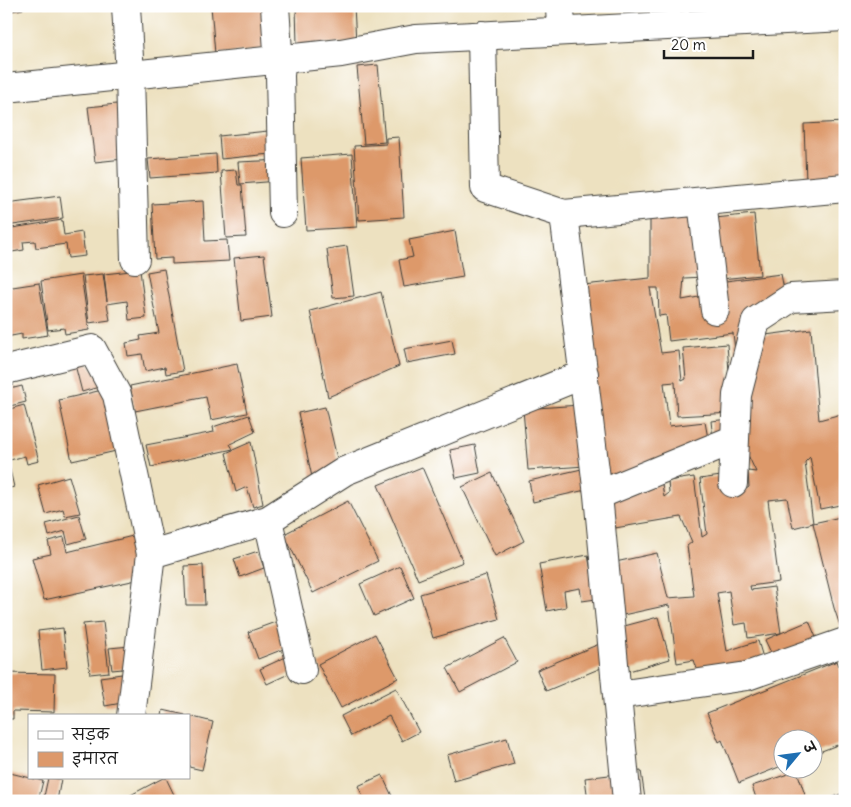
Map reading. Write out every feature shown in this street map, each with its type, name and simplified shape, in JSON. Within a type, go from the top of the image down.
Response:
[{"type":"street","points":[[126,6],[130,75],[135,259]]},
{"type":"street","points":[[275,6],[278,51],[282,59],[280,75],[283,212]]},
{"type":"street","points":[[6,88],[341,53],[416,39],[482,35],[560,18],[704,15],[845,16]]},
{"type":"street","points":[[482,35],[485,188],[564,214],[845,188]]},
{"type":"street","points":[[702,202],[715,310]]},
{"type":"street","points":[[564,214],[598,494],[627,801]]},
{"type":"street","points":[[733,483],[737,395],[756,321],[790,298],[845,295]]},
{"type":"street","points":[[6,370],[92,349],[117,395],[151,554],[132,714]]},
{"type":"street","points":[[151,554],[268,520],[344,471],[584,374]]},
{"type":"street","points":[[598,494],[735,439]]},
{"type":"street","points":[[268,520],[302,670]]},
{"type":"street","points":[[618,695],[747,676],[845,642]]},
{"type":"building","points":[[6,6],[23,6],[23,9],[6,12]]},
{"type":"building","points":[[211,6],[273,6],[276,49],[215,54]]},
{"type":"building","points":[[296,6],[354,6],[356,42],[297,45]]},
{"type":"building","points":[[378,65],[385,142],[364,144],[357,67]]},
{"type":"building","points":[[126,103],[133,158],[95,162],[88,107]]},
{"type":"building","points":[[845,122],[845,181],[806,182],[804,124]]},
{"type":"building","points":[[278,130],[280,153],[221,159],[219,136]]},
{"type":"building","points":[[399,137],[404,217],[359,220],[354,146],[386,144],[386,138]]},
{"type":"building","points":[[216,154],[217,173],[150,178],[148,159]]},
{"type":"building","points":[[352,154],[357,227],[306,230],[301,158]]},
{"type":"building","points":[[283,160],[279,181],[240,184],[238,162]]},
{"type":"building","points":[[236,170],[238,185],[242,185],[246,237],[226,238],[221,171]]},
{"type":"building","points":[[60,196],[63,218],[6,226],[6,203]]},
{"type":"building","points":[[203,201],[205,241],[227,240],[229,261],[172,264],[172,258],[155,259],[152,204]]},
{"type":"building","points":[[650,214],[699,214],[704,277],[684,278],[682,300],[710,295],[718,282],[781,274],[785,295],[737,368],[733,333],[669,341],[666,315],[659,316],[658,288],[650,288],[661,353],[679,351],[682,381],[686,379],[683,348],[727,344],[732,413],[677,416],[675,382],[664,383],[669,426],[705,422],[709,444],[603,487],[583,285],[650,278]]},
{"type":"building","points":[[754,214],[760,275],[721,279],[715,218]]},
{"type":"building","points":[[62,220],[64,235],[82,232],[85,256],[68,258],[66,244],[36,248],[35,241],[23,242],[24,250],[6,253],[6,229]]},
{"type":"building","points":[[455,231],[463,277],[404,287],[399,260],[413,257],[409,240]]},
{"type":"building","points":[[347,246],[354,296],[333,298],[327,249]]},
{"type":"building","points":[[264,255],[272,317],[241,321],[234,258]]},
{"type":"building","points":[[164,269],[183,371],[166,374],[165,367],[145,371],[142,354],[128,356],[126,343],[141,340],[140,336],[159,333],[147,272]]},
{"type":"building","points":[[140,270],[146,318],[129,320],[127,301],[107,304],[110,320],[89,323],[83,276],[103,274],[107,301],[104,274]]},
{"type":"building","points":[[81,275],[89,330],[65,334],[64,328],[48,330],[41,281]]},
{"type":"building","points":[[39,283],[48,335],[22,339],[22,334],[6,337],[6,288]]},
{"type":"building","points":[[381,292],[399,366],[328,397],[310,311]]},
{"type":"building","points":[[811,329],[819,420],[845,413],[845,504],[820,509],[810,457],[805,462],[813,523],[793,528],[787,498],[768,500],[779,582],[750,586],[751,590],[774,587],[781,633],[748,638],[746,623],[734,625],[729,591],[717,593],[727,651],[758,641],[764,661],[701,681],[694,660],[677,663],[669,605],[623,615],[611,563],[657,553],[668,598],[694,596],[687,546],[692,542],[681,517],[609,529],[604,497],[617,491],[662,484],[664,497],[669,493],[668,481],[694,477],[702,537],[707,534],[700,479],[728,475],[739,494],[749,487],[748,471],[756,472],[748,455],[741,394],[758,336]]},
{"type":"building","points":[[452,340],[455,354],[407,363],[404,349]]},
{"type":"building","points":[[71,349],[109,384],[82,392]]},
{"type":"building","points":[[237,364],[247,413],[211,420],[206,397],[135,411],[130,386]]},
{"type":"building","points":[[10,374],[14,388],[22,386],[26,402],[6,407],[6,375]]},
{"type":"building","points":[[111,388],[125,449],[72,461],[59,400]]},
{"type":"building","points":[[24,405],[39,461],[27,464],[25,456],[10,460],[6,444],[6,410]]},
{"type":"building","points":[[580,405],[585,466],[528,470],[523,409]]},
{"type":"building","points":[[325,407],[340,471],[312,477],[298,413]]},
{"type":"building","points":[[249,415],[255,432],[230,444],[233,449],[151,467],[146,445],[214,432],[213,427]]},
{"type":"building","points":[[729,419],[731,437],[713,439],[711,421]]},
{"type":"building","points":[[251,442],[263,504],[253,507],[247,487],[236,492],[226,453]]},
{"type":"building","points":[[475,445],[480,473],[456,478],[450,450]]},
{"type":"building","points":[[6,453],[14,487],[6,489]]},
{"type":"building","points":[[422,467],[463,562],[418,580],[378,485]]},
{"type":"building","points":[[586,468],[590,489],[533,502],[529,481]]},
{"type":"building","points":[[492,473],[524,541],[495,556],[462,487]]},
{"type":"building","points":[[69,476],[80,513],[65,516],[63,509],[46,514],[38,485]]},
{"type":"building","points":[[348,501],[378,561],[313,593],[284,534]]},
{"type":"building","points":[[79,515],[86,539],[68,544],[65,531],[49,536],[46,524]]},
{"type":"building","points":[[845,516],[844,637],[834,608],[813,523]]},
{"type":"building","points":[[145,533],[155,576],[44,600],[32,558],[51,554],[48,541],[64,537],[67,552]]},
{"type":"building","points":[[258,551],[264,568],[240,577],[234,559]]},
{"type":"building","points":[[588,555],[596,599],[582,601],[580,588],[564,591],[566,607],[547,611],[539,564]]},
{"type":"building","points":[[203,565],[205,605],[186,605],[184,566]]},
{"type":"building","points":[[400,566],[414,598],[374,616],[360,584]]},
{"type":"building","points":[[486,575],[499,619],[433,638],[420,594]]},
{"type":"building","points":[[289,617],[299,643],[258,659],[248,632]]},
{"type":"building","points":[[658,617],[670,659],[629,671],[617,628]]},
{"type":"building","points":[[809,621],[818,642],[775,661],[765,640]]},
{"type":"building","points":[[103,622],[109,672],[90,674],[83,624]]},
{"type":"building","points":[[63,628],[67,667],[42,670],[38,631]]},
{"type":"building","points":[[375,634],[398,678],[341,708],[318,664]]},
{"type":"building","points":[[504,638],[517,662],[460,692],[447,668]]},
{"type":"building","points":[[604,642],[613,663],[546,691],[537,670]]},
{"type":"building","points":[[141,645],[144,667],[112,670],[109,648]]},
{"type":"building","points":[[301,650],[308,665],[267,684],[260,669]]},
{"type":"building","points":[[837,661],[845,681],[845,742],[824,750],[824,730],[774,730],[774,769],[739,783],[722,740],[719,742],[707,713]]},
{"type":"building","points":[[6,673],[55,674],[54,712],[13,711],[13,719],[6,719]]},
{"type":"building","points":[[129,673],[133,701],[105,706],[100,677]]},
{"type":"building","points":[[396,688],[419,732],[402,741],[389,716],[351,736],[341,716]]},
{"type":"building","points":[[163,710],[181,714],[162,714]]},
{"type":"building","points":[[190,716],[213,722],[202,770],[190,767]]},
{"type":"building","points":[[507,738],[514,764],[454,781],[447,755]]},
{"type":"building","points":[[641,771],[645,799],[588,801],[585,778]]},
{"type":"building","points":[[6,772],[28,777],[28,780],[43,781],[38,801],[6,801]]},
{"type":"building","points":[[382,775],[392,796],[383,801],[365,801],[358,786]]},
{"type":"building","points":[[774,779],[800,780],[807,801],[757,801],[752,786]]},
{"type":"building","points":[[48,780],[61,780],[57,801],[43,801]]},
{"type":"building","points":[[159,780],[167,780],[177,801],[124,801],[123,799]]},
{"type":"building","points":[[845,792],[845,801],[825,801]]}]
